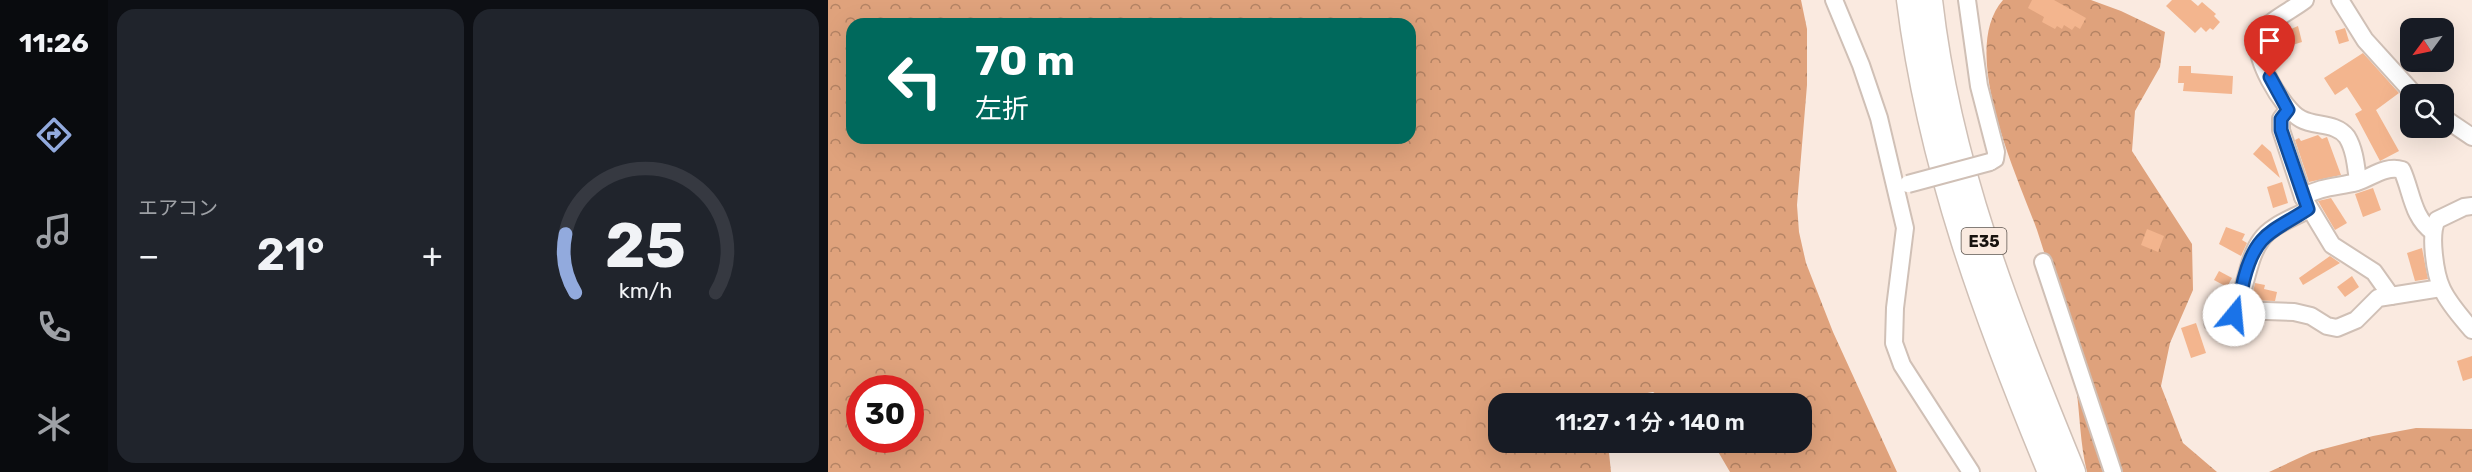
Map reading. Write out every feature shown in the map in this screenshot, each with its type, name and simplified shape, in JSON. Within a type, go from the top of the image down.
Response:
[{"type":"highway","name":"E35","points":[[1909,0],[1928,117],[1970,267],[2043,427],[2073,472]]},
{"type":"highway","name":"E35","points":[[1930,0],[1934,39],[1948,113],[1967,190],[2018,339],[2043,427],[2048,472]]},
{"type":"highway","points":[[2043,427],[2080,472]]},
{"type":"street","points":[[1834,0],[1861,65],[1902,186],[1905,228],[1895,308],[1894,343],[1902,365],[1971,472]]},
{"type":"street","points":[[1902,186],[1995,159],[1996,153],[1980,86],[1967,0]]},
{"type":"street","points":[[2305,0],[2262,31],[2257,45],[2261,61],[2288,110],[2304,121],[2334,128],[2346,136],[2353,150],[2358,181]]},
{"type":"street","points":[[2340,0],[2365,40],[2405,84]]},
{"type":"street","points":[[2288,110],[2281,119],[2281,130],[2306,203],[2332,244],[2374,272],[2391,296]]},
{"type":"street","points":[[2454,125],[2472,137]]},
{"type":"street","points":[[2213,322],[2226,321],[2237,310],[2244,276],[2260,241],[2327,186],[2358,181],[2391,168],[2402,170],[2419,218],[2433,232]]},
{"type":"street","points":[[2472,206],[2464,207],[2437,220],[2433,232],[2442,288],[2453,308],[2472,330]]},
{"type":"street","points":[[2043,262],[2113,472]]},
{"type":"street","points":[[2237,310],[2294,312],[2311,316],[2327,326],[2337,328],[2356,320],[2378,298],[2442,288]]},
{"type":"green space","points":[[828,0],[1801,0],[1807,29],[1807,85],[1797,205],[1799,232],[1806,263],[1833,332],[1897,472],[1730,472],[1719,453],[1812,453],[1812,393],[1488,393],[1488,453],[1609,453],[1611,472],[828,472]]},
{"type":"green space","points":[[2003,0],[2091,0],[2121,11],[2165,32],[2160,67],[2135,111],[2132,151],[2192,244],[2193,290],[2170,343],[2161,386],[2183,443],[2217,472],[2087,472],[2075,378],[2064,323],[2037,230],[2006,147],[1989,81],[1987,50],[1991,22]]},
{"type":"green space","points":[[2416,428],[2472,429],[2472,472],[2269,472],[2312,452],[2373,436]]},
{"type":"building","points":[[2032,0],[2054,0],[2086,18],[2080,29],[2075,26],[2072,30],[2064,25],[2062,29],[2057,26],[2055,29],[2042,22],[2044,17],[2028,8]]},
{"type":"building","points":[[2172,0],[2191,0],[2198,6],[2202,2],[2216,14],[2214,16],[2220,22],[2213,30],[2210,28],[2206,32],[2201,27],[2195,33],[2166,6]]},
{"type":"building","points":[[2288,24],[2291,29],[2298,26],[2302,42],[2270,52],[2270,38]]},
{"type":"building","points":[[2345,28],[2349,41],[2339,44],[2335,31]]},
{"type":"building","points":[[2363,53],[2399,93],[2376,110],[2399,151],[2380,161],[2355,114],[2362,110],[2347,87],[2335,95],[2324,78]]},
{"type":"building","points":[[2179,66],[2191,66],[2191,73],[2233,76],[2232,94],[2183,91],[2184,83],[2178,83]]},
{"type":"building","points":[[2318,135],[2322,139],[2327,137],[2341,175],[2309,182],[2295,140],[2299,138],[2301,141]]},
{"type":"building","points":[[2262,144],[2271,152],[2280,178],[2253,154]]},
{"type":"building","points":[[2282,182],[2288,203],[2273,208],[2267,187]]},
{"type":"building","points":[[2373,188],[2381,210],[2363,217],[2355,194]]},
{"type":"building","points":[[2331,198],[2347,223],[2335,230],[2318,201]]},
{"type":"building","points":[[2226,227],[2245,234],[2242,240],[2247,243],[2241,256],[2219,244]]},
{"type":"building","points":[[2147,229],[2164,236],[2158,252],[2141,245]]},
{"type":"building","points":[[2422,248],[2428,279],[2415,281],[2407,253]]},
{"type":"building","points":[[2330,256],[2340,263],[2303,285],[2299,278]]},
{"type":"building","points":[[2219,271],[2232,278],[2227,287],[2214,280]]},
{"type":"building","points":[[2352,276],[2359,287],[2345,297],[2337,287]]},
{"type":"building","points":[[2255,283],[2265,285],[2264,289],[2277,292],[2275,301],[2251,300]]},
{"type":"building","points":[[2196,323],[2206,353],[2191,358],[2181,328]]},
{"type":"building","points":[[2472,356],[2472,378],[2463,381],[2457,361]]},
{"type":"route","points":[[2234,315],[2244,276],[2260,241],[2266,234],[2308,209],[2281,130],[2281,119],[2288,110],[2270,77]]}]
